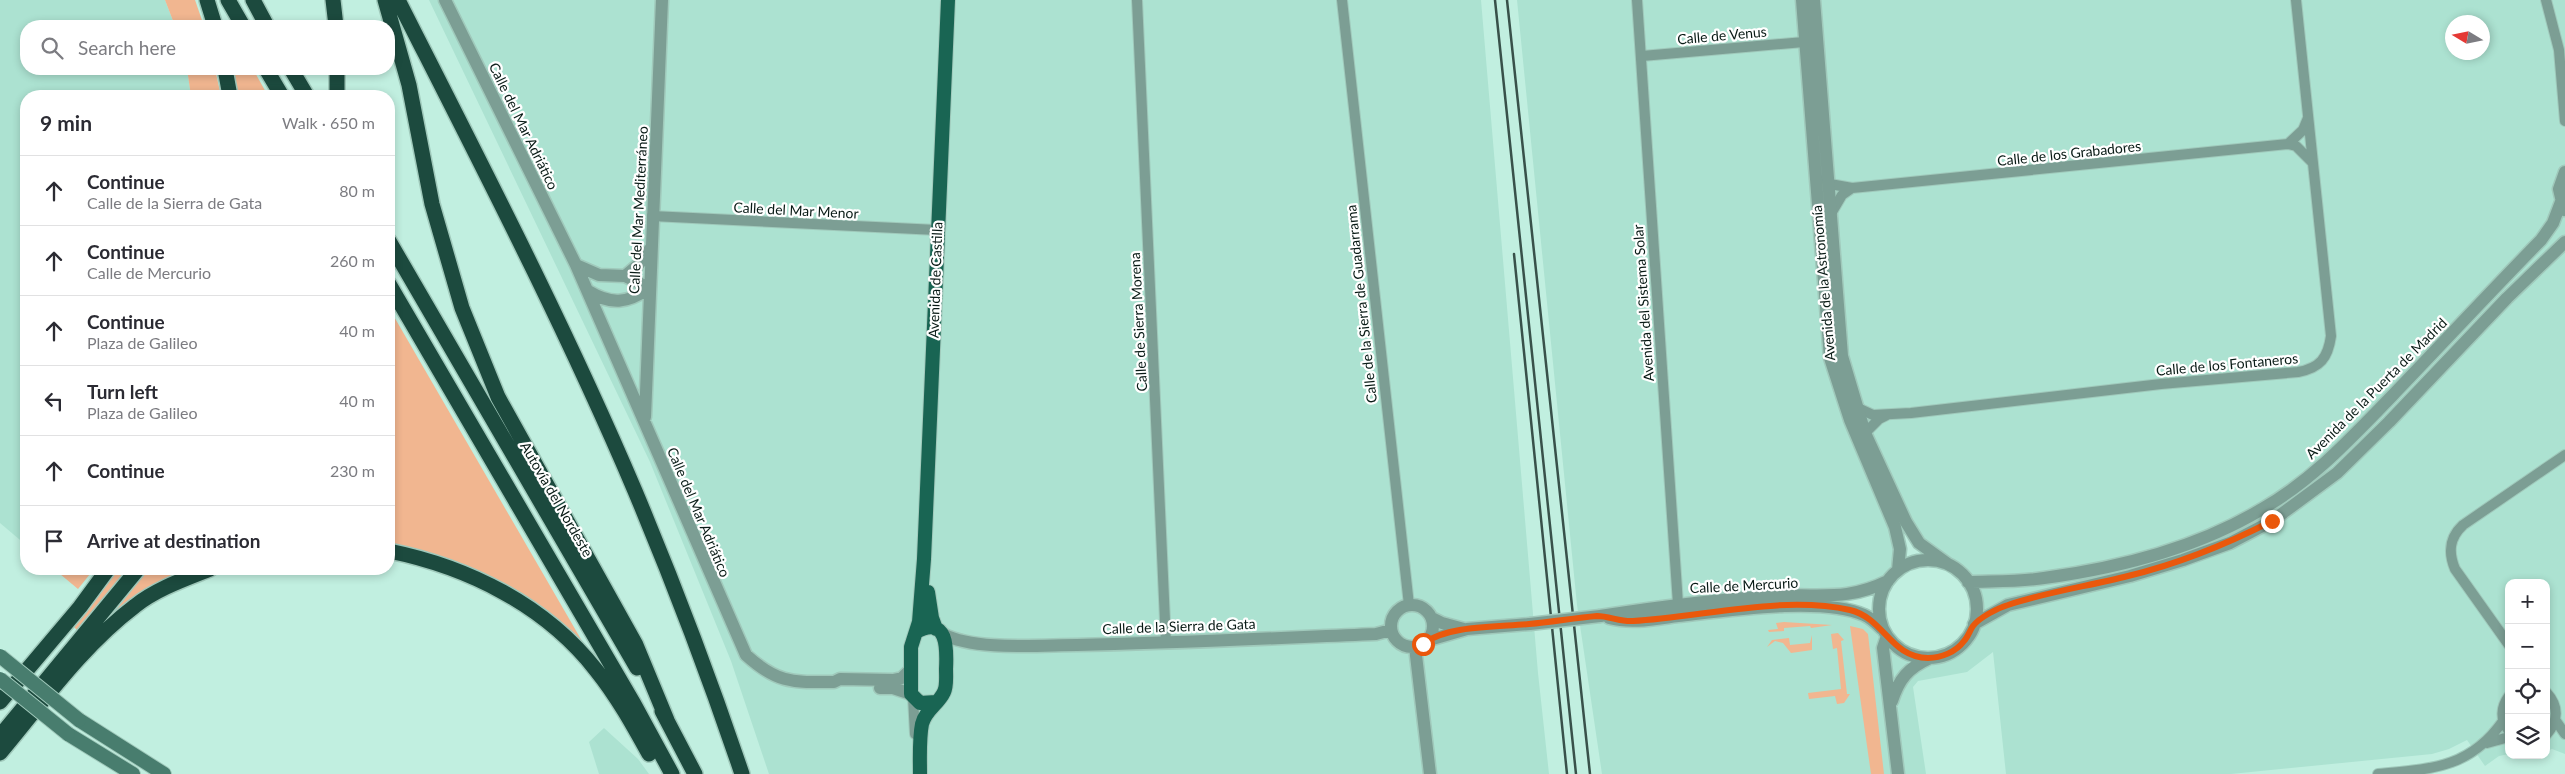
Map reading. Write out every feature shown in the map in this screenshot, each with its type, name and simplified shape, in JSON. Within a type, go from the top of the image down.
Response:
[{"type":"highway","points":[[207,0],[213,20]]},
{"type":"highway","points":[[228,0],[239,20]]},
{"type":"highway","points":[[253,0],[264,20]]},
{"type":"highway","points":[[333,0],[335,20]]},
{"type":"highway","points":[[385,0],[391,20]]},
{"type":"highway","points":[[398,0],[540,285],[634,490],[683,610],[742,774]]},
{"type":"highway","points":[[395,35],[409,85],[432,204],[462,308],[498,397],[636,646],[667,720]]},
{"type":"highway","points":[[226,75],[229,90]]},
{"type":"highway","points":[[270,75],[278,90]]},
{"type":"highway","points":[[294,75],[303,90]]},
{"type":"highway","points":[[337,75],[337,90]]},
{"type":"highway","name":"Autovía del Nordeste","points":[[395,251],[667,720],[695,774]]},
{"type":"highway","points":[[395,294],[634,704],[672,774]]},
{"type":"highway","points":[[395,552],[444,564],[470,574],[528,607],[572,643],[596,670],[624,709],[661,774]]},
{"type":"highway","points":[[0,702],[80,607],[104,575]]},
{"type":"highway","points":[[0,736],[133,575]]},
{"type":"highway","points":[[0,753],[84,653],[135,606],[180,581],[195,575]]},
{"type":"main road","name":"Avenida de Castilla","points":[[912,696],[911,647],[921,606],[924,559],[948,0]]},
{"type":"main road","name":"Avenida de Castilla","points":[[924,559],[932,618],[947,641],[946,688],[936,702]]},
{"type":"main road","points":[[916,632],[929,628],[940,632]]},
{"type":"main road","points":[[0,656],[79,720],[164,774]]},
{"type":"main road","points":[[0,679],[68,734],[133,774]]},
{"type":"main road","points":[[912,696],[920,703],[936,702]]},
{"type":"main road","points":[[920,774],[922,724],[928,709],[936,702]]},
{"type":"street","name":"Calle del Mar Adriático","points":[[445,0],[588,291],[746,655],[772,676],[792,682],[834,682],[840,679],[893,680],[902,678],[910,670]]},
{"type":"street","name":"Calle del Mar Mediterráneo","points":[[645,422],[662,0]]},
{"type":"street","name":"Calle de Sierra Morena","points":[[1137,0],[1166,643]]},
{"type":"street","name":"Calle de la Sierra de Guadarrama","points":[[1342,0],[1409,605]]},
{"type":"street","name":"Avenida del Sistema Solar","points":[[1638,0],[1678,604]]},
{"type":"street","name":"Avenida de la Astronomía","points":[[1802,0],[1828,345],[1838,388],[1906,522],[1919,543],[1948,564]]},
{"type":"street","name":"Avenida de la Astronomía","points":[[1814,0],[1830,184],[1842,356],[1858,408],[1862,437],[1896,527],[1900,549],[1898,570]]},
{"type":"street","name":"Calle de los Fontaneros","points":[[1858,408],[1874,415],[1887,415],[2162,384],[2298,372],[2318,366],[2325,359],[2331,336],[2296,0]]},
{"type":"street","points":[[2546,0],[2558,50],[2565,120]]},
{"type":"street","points":[[1817,27],[1804,42],[1813,49],[1819,60]]},
{"type":"street","name":"Calle de Venus","points":[[1642,56],[1804,42]]},
{"type":"street","points":[[2288,144],[2303,130],[2308,115]]},
{"type":"street","points":[[2288,144],[2296,146],[2313,164]]},
{"type":"street","name":"Calle de los Grabadores","points":[[1830,184],[1852,188],[2288,144]]},
{"type":"street","points":[[1814,153],[1817,167],[1830,184]]},
{"type":"street","name":"Avenida de la Puerta de Madrid","points":[[1968,582],[2042,578],[2128,561],[2179,547],[2214,534],[2263,509],[2326,463],[2541,240],[2563,207],[2560,189],[2565,172]]},
{"type":"street","points":[[1832,212],[1842,195],[1852,188]]},
{"type":"street","name":"Calle del Mar Menor","points":[[652,216],[938,230]]},
{"type":"street","points":[[1974,624],[2008,605],[2130,576],[2183,560],[2230,542],[2272,521],[2337,473],[2507,298],[2565,242]]},
{"type":"street","points":[[625,276],[638,265],[651,248]]},
{"type":"street","points":[[576,265],[599,274],[625,276],[649,288]]},
{"type":"street","points":[[588,291],[608,301],[617,302],[627,301],[649,288]]},
{"type":"street","points":[[1862,437],[1887,415]]},
{"type":"street","points":[[2505,639],[2455,569],[2450,557],[2452,539],[2463,525],[2565,455]]},
{"type":"street","points":[[1931,560],[1948,564],[1960,572],[1968,582],[1975,596],[1974,624],[1965,641],[1956,650],[1944,656],[1916,657],[1902,652],[1885,632],[1879,612],[1880,596],[1888,581],[1898,570],[1913,562],[1931,560]]},
{"type":"street","name":"Calle de Mercurio","points":[[1467,629],[1600,616],[1678,604],[1777,596],[1847,595],[1867,591],[1888,581]]},
{"type":"street","points":[[1652,619],[1673,609],[1678,604],[1704,613]]},
{"type":"street","points":[[1428,640],[1434,626],[1428,611],[1418,605],[1409,605],[1400,608],[1394,614],[1391,630],[1398,643],[1415,647],[1428,640],[1467,629]]},
{"type":"street","name":"Calle de Mercurio","points":[[1600,616],[1630,621],[1761,608],[1825,608],[1850,610],[1864,615],[1885,632]]},
{"type":"street","points":[[1432,618],[1442,623],[1467,629]]},
{"type":"street","name":"Calle de la Sierra de Gata","points":[[940,632],[967,643],[1043,645],[1166,643],[1376,634],[1391,630]]},
{"type":"street","points":[[1885,632],[1883,648],[1898,774]]},
{"type":"street","points":[[947,660],[955,650],[967,643]]},
{"type":"street","points":[[1415,647],[1430,774]]},
{"type":"street","points":[[1890,706],[1897,686],[1904,674],[1916,664],[1930,658]]},
{"type":"street","name":"Calle del Mar Adriático","points":[[834,682],[840,686],[893,688],[912,696]]},
{"type":"street","points":[[912,696],[916,714],[914,774]]},
{"type":"street","points":[[2550,698],[2555,705],[2556,721],[2565,734]]},
{"type":"street","points":[[2486,744],[2503,721],[2505,702]]},
{"type":"street","points":[[2550,729],[2556,721]]},
{"type":"street","points":[[2378,774],[2445,766],[2471,754],[2486,744],[2505,738]]},
{"type":"shaded area","points":[[0,0],[165,0],[173,20],[20,20],[20,75],[188,75],[190,90],[20,90],[20,540],[0,523]]},
{"type":"shaded area","points":[[165,0],[195,0],[202,20],[173,20]]},
{"type":"shaded area","points":[[429,0],[1481,0],[1538,673],[1549,774],[769,774],[731,661],[650,462]]},
{"type":"shaded area","points":[[1517,0],[1802,0],[1830,358],[1850,420],[1895,527],[1900,549],[1898,570],[1888,581],[1867,591],[1847,595],[1777,596],[1678,604],[1601,616],[1630,621],[1748,608],[1810,607],[1850,610],[1873,620],[1902,651],[1916,657],[1930,658],[1944,656],[1956,650],[1965,641],[1974,624],[1977,610],[1975,596],[1960,572],[1919,543],[1906,522],[1865,433],[1849,385],[1842,356],[1839,332],[1830,184],[1814,0],[2565,0],[2565,754],[2550,750],[2550,579],[2505,579],[2505,755],[2499,756],[2485,766],[2467,740],[2449,749],[2432,754],[2231,774],[2006,774],[1993,652],[1967,672],[1918,681],[1913,687],[1926,774],[1602,774],[1577,605]]},
{"type":"shaded area","points":[[188,75],[216,75],[220,90],[190,90]]},
{"type":"shaded area","points":[[233,75],[256,75],[265,90],[236,90]]},
{"type":"shaded area","points":[[395,318],[593,660],[542,612],[524,598],[475,571],[424,552],[395,545]]},
{"type":"shaded area","points":[[61,575],[89,575],[78,589]]},
{"type":"shaded area","points":[[114,575],[122,575],[78,631],[74,627]]},
{"type":"shaded area","points":[[143,575],[179,575],[143,594],[112,615]]},
{"type":"shaded area","points":[[1776,623],[1832,625],[1811,628],[1810,626],[1784,628],[1784,631],[1769,632],[1768,630],[1778,629]]},
{"type":"shaded area","points":[[1850,626],[1863,629],[1868,634],[1884,774],[1871,774]]},
{"type":"shaded area","points":[[1838,633],[1844,640],[1841,641],[1847,694],[1850,694],[1844,703],[1837,704],[1835,696],[1809,699],[1808,693],[1841,689],[1837,648],[1833,649],[1831,634]]},
{"type":"shaded area","points":[[1812,635],[1812,650],[1791,653],[1783,643],[1775,641],[1767,647],[1772,640],[1789,638],[1790,645],[1810,643]]},
{"type":"shaded area","points":[[604,728],[638,759],[649,774],[599,774],[589,742]]},
{"type":"railway","points":[[1495,0],[1576,774]]},
{"type":"railway","points":[[1507,0],[1590,774]]},
{"type":"railway","points":[[1514,254],[1567,774]]},
{"type":"route","points":[[1423,644],[1428,640],[1467,629],[1600,616],[1630,621],[1748,608],[1809,607],[1850,610],[1864,615],[1873,620],[1902,652],[1916,657],[1944,656],[1956,650],[1965,641],[1974,624],[2008,605],[2130,576],[2183,560],[2230,542],[2272,521]]}]
